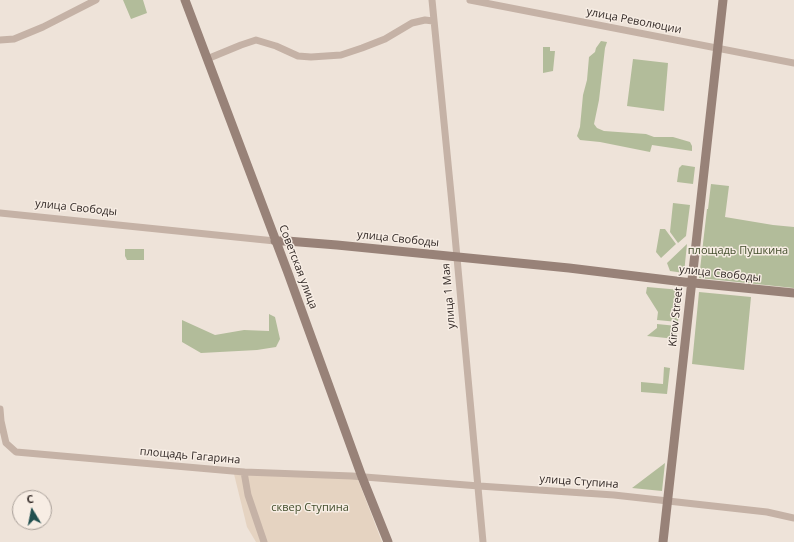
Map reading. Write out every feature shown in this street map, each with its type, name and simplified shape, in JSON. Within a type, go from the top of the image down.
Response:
[{"type":"street","points":[[0,40],[14,38],[43,27],[96,0]]},
{"type":"street","name":"Советская улица","points":[[185,0],[388,542]]},
{"type":"street","name":"улица 1 Мая","points":[[432,0],[483,542]]},
{"type":"street","name":"улица Революции","points":[[470,0],[794,63]]},
{"type":"street","name":"Kirov Street","points":[[663,542],[723,0]]},
{"type":"street","points":[[207,59],[256,40],[276,46],[298,56],[311,57],[340,55],[386,38],[412,23],[425,20],[433,21]]},
{"type":"street","name":"улица Свободы","points":[[0,213],[275,241],[308,242],[569,268],[794,293]]},
{"type":"street","name":"площадь Гагарина","points":[[0,409],[6,443],[16,452],[244,472],[362,476]]},
{"type":"street","points":[[244,472],[248,495],[264,542]]},
{"type":"street","name":"улица Ступина","points":[[362,476],[478,486],[614,495],[766,512],[794,518]]},
{"type":"green space","points":[[123,0],[143,0],[147,13],[131,19]]},
{"type":"green space","points":[[601,41],[607,42],[594,124],[597,128],[604,131],[646,134],[654,137],[673,137],[690,142],[692,151],[652,145],[650,152],[600,142],[580,140],[577,136],[580,127],[589,57],[595,52]]},
{"type":"green space","points":[[543,47],[550,47],[550,51],[555,51],[553,71],[543,73]]},
{"type":"green space","points":[[633,59],[668,63],[664,111],[627,106]]},
{"type":"green space","points":[[682,165],[695,167],[693,184],[677,182],[679,168]]},
{"type":"green space","name":"площадь Пушкина","points":[[711,184],[729,186],[725,217],[794,227],[794,288],[699,278]]},
{"type":"green space","points":[[673,203],[690,205],[686,236],[678,243],[670,232]]},
{"type":"green space","points":[[660,229],[665,229],[676,244],[661,258],[656,252]]},
{"type":"green space","points":[[687,244],[684,273],[670,271],[667,263]]},
{"type":"green space","points":[[125,249],[144,249],[144,260],[127,260],[125,256]]},
{"type":"green space","points":[[647,287],[681,290],[678,322],[657,320],[658,312],[646,293]]},
{"type":"green space","points":[[699,292],[751,297],[744,370],[692,364]]},
{"type":"green space","points":[[269,314],[275,317],[280,339],[276,347],[257,350],[201,353],[182,342],[182,320],[215,335],[244,330],[269,331]]},
{"type":"green space","points":[[657,324],[677,326],[676,339],[647,336],[657,328]]},
{"type":"green space","points":[[664,367],[670,368],[667,394],[641,392],[641,382],[663,384]]},
{"type":"green space","points":[[665,463],[662,491],[632,488]]},
{"type":"shaded area","name":"сквер Ступина","points":[[234,474],[357,477],[382,542],[256,542],[247,527]]}]
